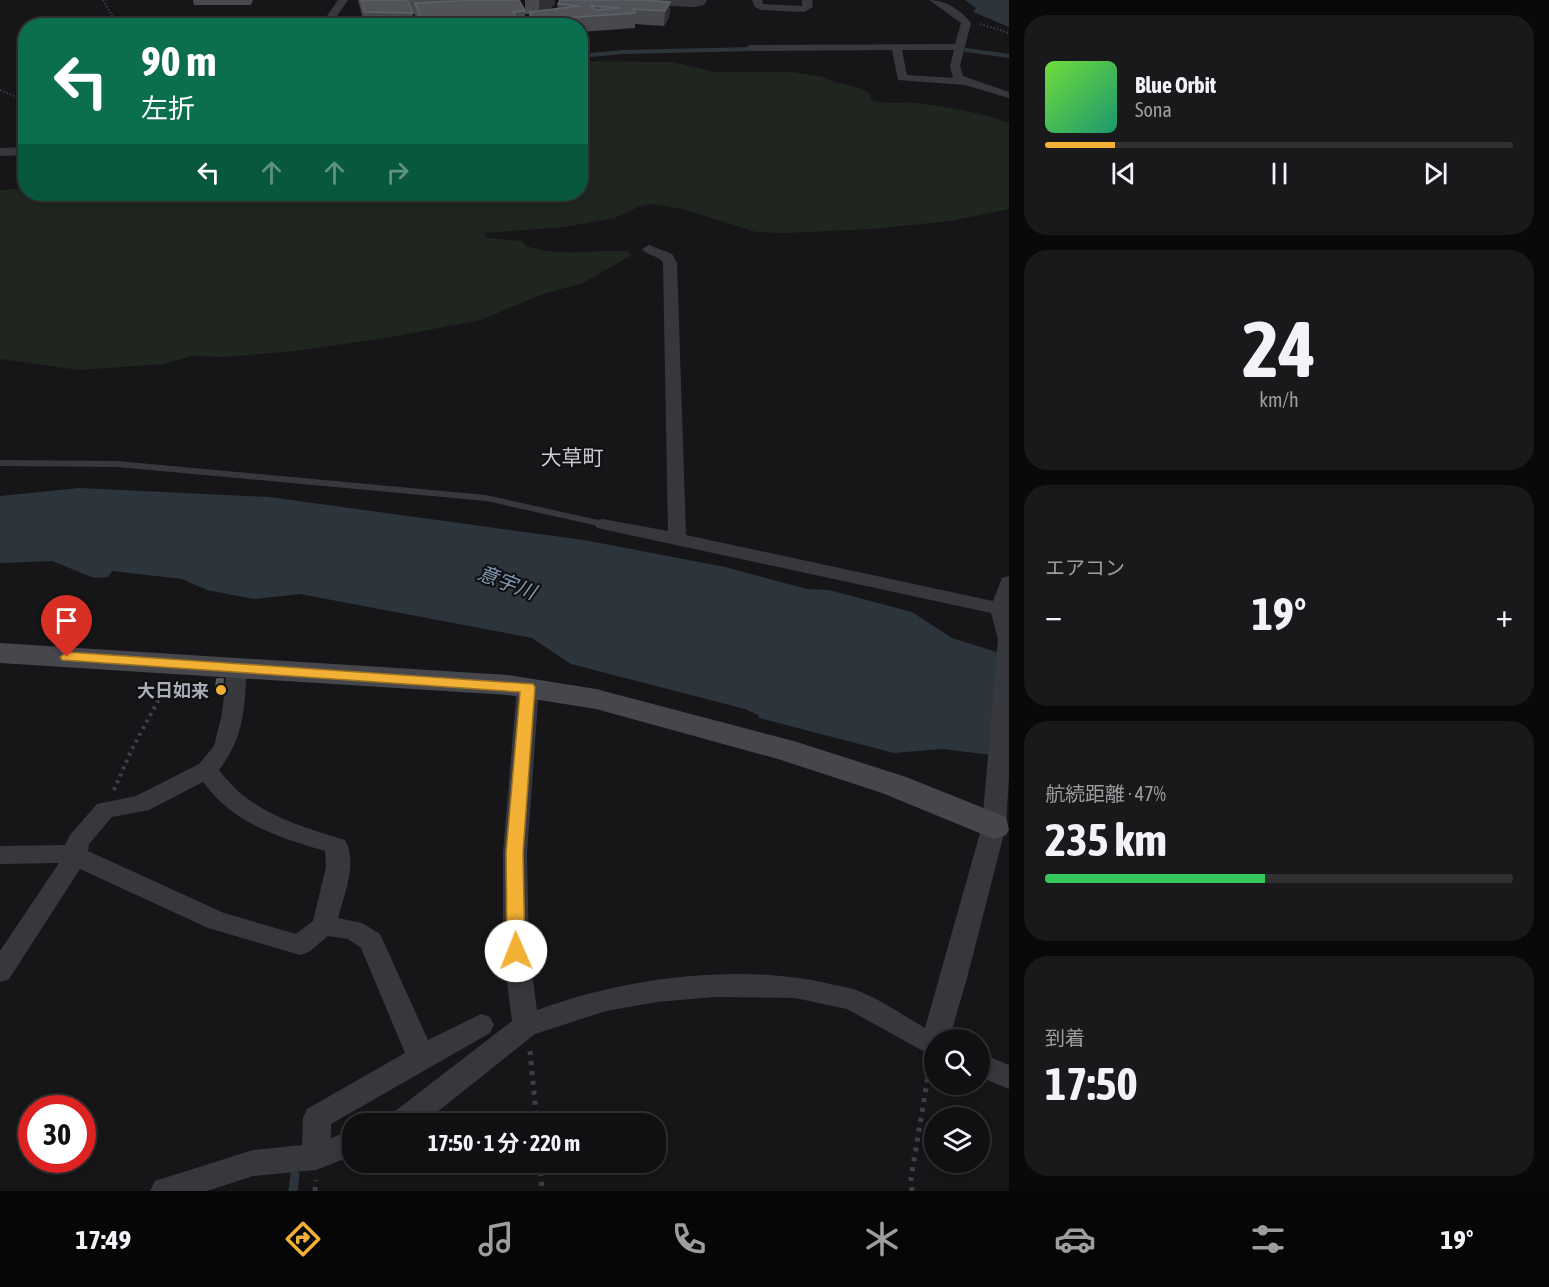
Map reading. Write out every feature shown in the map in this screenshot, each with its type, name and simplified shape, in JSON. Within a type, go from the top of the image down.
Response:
[{"type":"street","points":[[331,18],[343,0]]},
{"type":"street","points":[[635,2],[695,4],[701,3],[702,0]]},
{"type":"street","points":[[757,0],[761,7],[804,9],[808,7],[807,0]]},
{"type":"street","points":[[934,0],[966,23],[955,66],[958,78],[1009,95]]},
{"type":"street","points":[[897,47],[901,77],[953,83],[965,82]]},
{"type":"street","points":[[750,48],[959,47]]},
{"type":"street","points":[[0,152],[18,151]]},
{"type":"street","points":[[649,249],[667,257],[670,263],[677,537]]},
{"type":"street","points":[[603,524],[677,537],[858,580],[1000,609]]},
{"type":"street","points":[[938,1029],[1000,823],[1008,639],[1000,609],[1009,582]]},
{"type":"street","points":[[0,653],[528,687],[596,699],[786,750],[1000,823]]},
{"type":"street","points":[[0,972],[76,854],[78,841],[105,810],[141,804],[207,770],[224,748],[233,714],[237,668]]},
{"type":"street","points":[[526,1026],[516,951],[515,853],[528,687]]},
{"type":"street","points":[[0,855],[76,854],[83,860],[217,921],[300,945],[324,926],[338,867],[337,846],[267,825],[219,789],[207,770]]},
{"type":"street","points":[[324,926],[353,930],[371,941],[416,1043],[420,1058]]},
{"type":"street","points":[[414,1113],[526,1026],[563,1012],[606,1000],[657,991],[714,986],[795,987],[853,1000],[924,1038]]},
{"type":"street","points":[[316,1157],[317,1118],[481,1025]]},
{"type":"street","points":[[990,1069],[1009,1077]]},
{"type":"street","points":[[165,1191],[253,1163],[316,1157],[342,1147]]},
{"type":"lane","points":[[0,463],[117,464],[486,498],[603,524]]},
{"type":"path","points":[[103,0],[114,18]]},
{"type":"path","points":[[964,20],[1009,33]]},
{"type":"path","points":[[0,90],[18,98]]},
{"type":"path","points":[[105,810],[131,751],[178,664]]},
{"type":"path","points":[[526,1026],[536,1113]]},
{"type":"path","points":[[912,1191],[911,1178],[925,1095]]},
{"type":"path","points":[[541,1173],[542,1191]]},
{"type":"shaded area","points":[[588,61],[672,62],[716,72],[794,72],[856,87],[871,94],[870,100],[964,110],[1009,123],[1009,209],[950,221],[873,229],[785,233],[756,232],[682,209],[653,204],[638,207],[615,218],[565,227],[484,233],[488,238],[522,241],[526,246],[553,252],[628,251],[632,255],[583,283],[540,295],[481,320],[391,337],[296,351],[223,357],[191,356],[164,364],[79,370],[0,359],[0,190],[18,189],[18,201],[588,201]]},
{"type":"water","points":[[965,0],[1009,0],[1009,27],[973,12],[976,8]]},
{"type":"water","name":"意宇川","points":[[80,488],[269,497],[584,540],[725,567],[807,589],[829,590],[912,612],[952,638],[1009,656],[1009,757],[942,749],[894,753],[759,718],[758,715],[745,709],[571,664],[532,638],[300,594],[254,599],[207,590],[182,579],[112,571],[108,577],[94,578],[52,561],[0,563],[0,496]]},
{"type":"building","points":[[361,0],[407,0],[413,13],[365,12]]},
{"type":"building","points":[[519,0],[525,11],[513,12],[516,17],[421,18],[415,3]]},
{"type":"building","points":[[560,0],[670,2],[665,11],[633,9],[635,13],[564,18],[534,18],[529,12],[579,6],[558,4]],"holes":[[[591,6],[620,8],[596,10]]]},
{"type":"building","points":[[217,679],[223,679],[222,685],[216,685]]},
{"type":"waterway","points":[[588,55],[623,52],[755,49]]},
{"type":"waterway","points":[[966,50],[1009,56]]},
{"type":"waterway","points":[[293,1191],[295,1175]]},
{"type":"place","name":"大日如来","points":[[221,690]]},
{"type":"district","name":"大草町","points":[[572,457]]},
{"type":"route","points":[[67,657],[528,687],[515,853],[516,951]]}]
